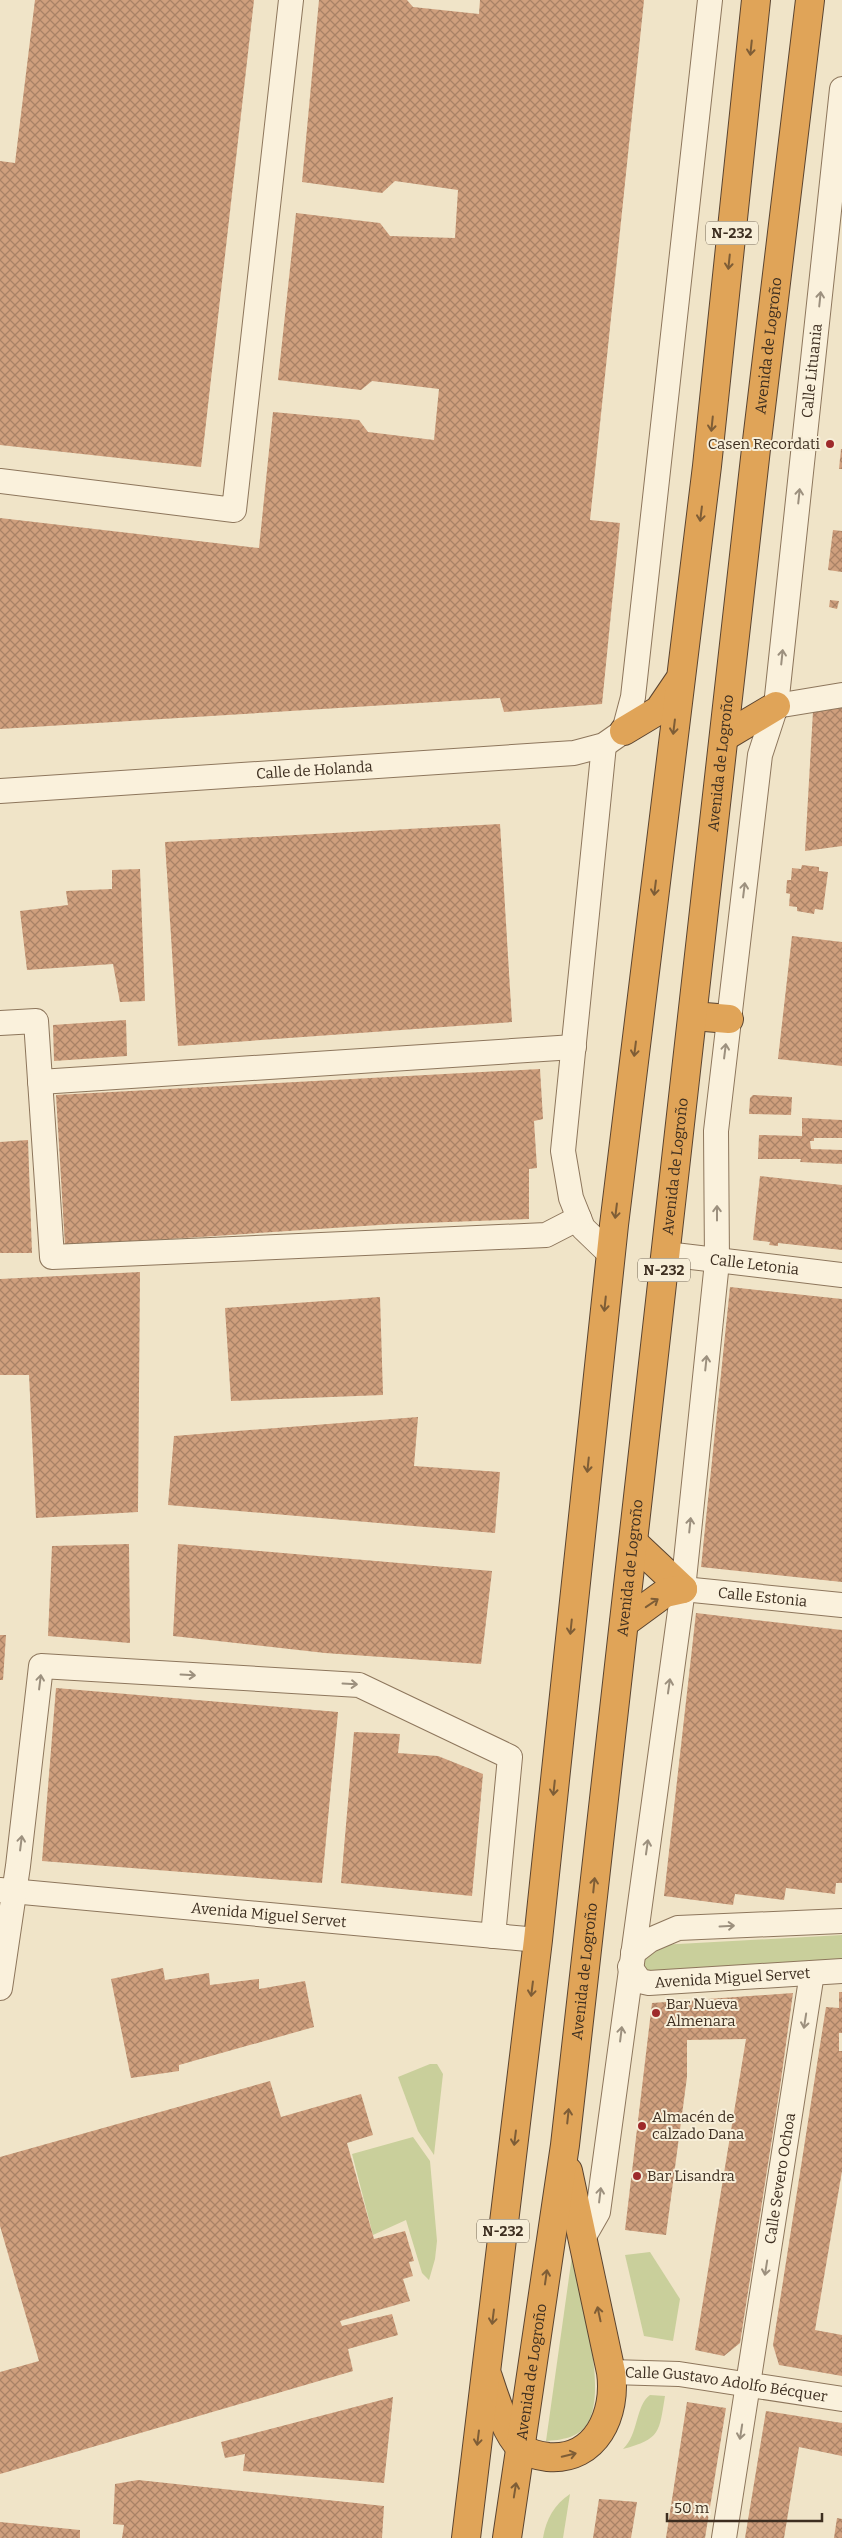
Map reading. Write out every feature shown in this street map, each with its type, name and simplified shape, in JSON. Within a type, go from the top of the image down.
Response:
[{"type":"highway","name":"N-232","points":[[466,2538],[538,1940],[611,1255],[680,678],[708,466],[756,0]]},
{"type":"highway","name":"Avenida de Logroño","points":[[507,2538],[522,2449],[565,2145],[729,692],[810,0]]},
{"type":"highway","points":[[614,738],[659,710],[680,678]]},
{"type":"highway","points":[[729,692],[776,706]]},
{"type":"highway","points":[[724,737],[776,706]]},
{"type":"highway","points":[[693,1016],[729,1019]]},
{"type":"highway","points":[[634,1543],[683,1589]]},
{"type":"highway","points":[[624,1623],[665,1594],[683,1589]]},
{"type":"highway","points":[[486,2373],[504,2420],[522,2449],[540,2456],[558,2458],[573,2456],[588,2447],[607,2418],[612,2401],[612,2372],[570,2184],[565,2145]]},
{"type":"street","points":[[0,481],[234,510],[291,0]]},
{"type":"street","points":[[611,1255],[583,1228],[572,1198],[563,1151],[574,1047],[614,738],[633,697],[710,0]]},
{"type":"street","name":"Calle Lituania","points":[[582,2240],[598,2212],[683,1589],[717,1262],[716,1131],[760,755],[776,706],[842,89]]},
{"type":"street","points":[[776,706],[842,695]]},
{"type":"street","name":"Calle de Holanda","points":[[0,791],[561,754],[614,738]]},
{"type":"street","points":[[0,1023],[36,1021],[52,1257],[546,1235],[579,1218]]},
{"type":"street","points":[[40,1082],[574,1047]]},
{"type":"street","name":"Calle Letonia","points":[[666,1254],[717,1262],[842,1275]]},
{"type":"street","name":"Calle Estonia","points":[[683,1589],[842,1605]]},
{"type":"street","points":[[0,1988],[7,1891],[42,1666],[359,1684],[510,1757],[493,1936]]},
{"type":"street","name":"Avenida Miguel Servet","points":[[7,1891],[538,1940]]},
{"type":"street","points":[[639,1905],[678,1928]]},
{"type":"street","points":[[632,1959],[650,1940],[678,1928],[842,1921]]},
{"type":"street","name":"Avenida Miguel Servet","points":[[632,1959],[640,1981],[649,1983],[842,1971]]},
{"type":"street","name":"Calle Severo Ochoa","points":[[724,2538],[812,1973]]},
{"type":"street","name":"Calle Gustavo Adolfo Bécquer","points":[[612,2372],[679,2374],[842,2399]]},
{"type":"green space","points":[[842,1935],[842,1962],[654,1973],[645,1969],[642,1960],[660,1945]]},
{"type":"green space","points":[[430,2064],[437,2064],[443,2074],[434,2155],[418,2131],[398,2077]]},
{"type":"green space","points":[[413,2137],[430,2161],[437,2241],[435,2259],[429,2280],[422,2273],[406,2220],[373,2235],[352,2154]]},
{"type":"green space","points":[[650,2252],[680,2299],[673,2341],[644,2336],[625,2255]]},
{"type":"green space","points":[[572,2256],[591,2342],[595,2389],[593,2409],[587,2424],[579,2432],[563,2439],[546,2441]]},
{"type":"green space","points":[[650,2395],[665,2396],[656,2432],[645,2442],[623,2449],[632,2436],[645,2400]]},
{"type":"green space","points":[[570,2494],[563,2538],[543,2538],[546,2525],[552,2513],[559,2503]]},
{"type":"building","points":[[35,0],[254,0],[201,467],[0,445],[0,161],[15,163]]},
{"type":"building","points":[[319,0],[407,0],[413,7],[479,14],[480,0],[644,0],[590,520],[620,523],[602,704],[504,712],[500,698],[0,729],[0,518],[259,548],[273,412],[359,420],[368,432],[434,440],[439,389],[372,381],[361,390],[278,380],[296,213],[380,223],[390,236],[455,238],[458,190],[395,181],[382,193],[302,182]]},
{"type":"building","points":[[841,449],[842,469],[839,469]]},
{"type":"building","points":[[833,530],[842,531],[842,572],[828,570]]},
{"type":"building","points":[[830,600],[839,601],[837,609],[829,607]]},
{"type":"building","points":[[842,707],[842,846],[805,851],[813,711]]},
{"type":"building","points":[[500,824],[512,1022],[178,1046],[165,842]]},
{"type":"building","points":[[802,865],[819,867],[819,871],[828,872],[823,910],[815,909],[814,914],[797,911],[797,907],[789,906],[790,894],[786,893],[787,880],[791,880],[792,868],[801,869]]},
{"type":"building","points":[[140,869],[145,1001],[120,1002],[113,964],[27,970],[20,911],[68,905],[66,891],[112,889],[112,870]]},
{"type":"building","points":[[792,936],[842,942],[842,1066],[778,1059]]},
{"type":"building","points":[[126,1020],[127,1056],[54,1061],[53,1025]]},
{"type":"building","points":[[540,1069],[543,1119],[534,1121],[537,1168],[529,1169],[529,1219],[394,1224],[65,1246],[56,1095]]},
{"type":"building","points":[[753,1095],[792,1097],[791,1115],[749,1114],[750,1098]]},
{"type":"building","points":[[802,1118],[842,1120],[842,1138],[814,1138],[814,1141],[810,1141],[811,1149],[842,1150],[842,1164],[800,1162],[801,1159],[758,1159],[759,1135],[802,1136]]},
{"type":"building","points":[[28,1140],[32,1253],[0,1253],[0,1142]]},
{"type":"building","points":[[760,1176],[842,1185],[842,1250],[778,1243],[778,1246],[769,1245],[770,1242],[753,1240]]},
{"type":"building","points":[[140,1272],[138,1512],[36,1518],[29,1375],[0,1375],[0,1279]]},
{"type":"building","points":[[730,1287],[842,1299],[842,1582],[701,1567]]},
{"type":"building","points":[[380,1297],[383,1395],[231,1401],[225,1308]]},
{"type":"building","points":[[418,1417],[414,1466],[500,1472],[495,1533],[168,1505],[174,1436]]},
{"type":"building","points":[[129,1544],[130,1643],[48,1636],[52,1546]]},
{"type":"building","points":[[178,1544],[492,1571],[481,1664],[325,1653],[173,1636]]},
{"type":"building","points":[[696,1613],[842,1630],[842,1883],[836,1883],[835,1894],[786,1888],[784,1900],[735,1894],[733,1905],[664,1896]]},
{"type":"building","points":[[0,1635],[6,1635],[3,1680],[0,1680]]},
{"type":"building","points":[[56,1688],[338,1712],[322,1883],[42,1861]]},
{"type":"building","points":[[354,1732],[400,1734],[398,1753],[438,1756],[483,1774],[472,1896],[341,1883]]},
{"type":"building","points":[[163,1968],[165,1980],[209,1973],[210,1985],[259,1979],[259,1989],[305,1981],[314,2027],[179,2065],[179,2071],[131,2078],[111,1979]]},
{"type":"building","points":[[839,1992],[842,1992],[842,2033],[839,2033],[839,2051],[842,2051],[842,2171],[815,2330],[842,2335],[842,2376],[779,2365],[773,2345],[826,2007],[839,2008]]},
{"type":"building","points":[[793,1993],[740,2343],[724,2356],[695,2350],[746,2039],[687,2040],[687,2077],[666,2235],[625,2230],[652,2003]]},
{"type":"building","points":[[270,2081],[281,2117],[361,2094],[373,2135],[347,2143],[374,2239],[405,2231],[414,2261],[409,2262],[413,2276],[403,2279],[410,2301],[340,2321],[342,2326],[392,2314],[398,2335],[348,2349],[353,2371],[0,2474],[0,2372],[39,2361],[0,2226],[0,2157]]},
{"type":"building","points":[[393,2397],[384,2483],[243,2471],[245,2454],[225,2458],[221,2442]]},
{"type":"building","points":[[687,2402],[726,2408],[705,2538],[666,2538]]},
{"type":"building","points":[[766,2411],[842,2423],[842,2456],[799,2447],[784,2538],[745,2538]]},
{"type":"building","points":[[138,2480],[384,2506],[382,2538],[122,2538],[124,2525],[113,2524],[115,2484]]},
{"type":"building","points":[[599,2499],[637,2502],[631,2538],[593,2538]]},
{"type":"building","points":[[837,2518],[842,2519],[842,2538],[834,2538]]},
{"type":"building","points":[[0,2522],[80,2530],[80,2538],[0,2538]]},
{"type":"place","name":"Casen Recordati","points":[[830,444]]},
{"type":"place","name":"Bar Nueva Almenara","points":[[656,2013]]},
{"type":"place","name":"Almacén de calzado Dana","points":[[642,2126]]},
{"type":"place","name":"Bar Lisandra","points":[[637,2176]]}]
